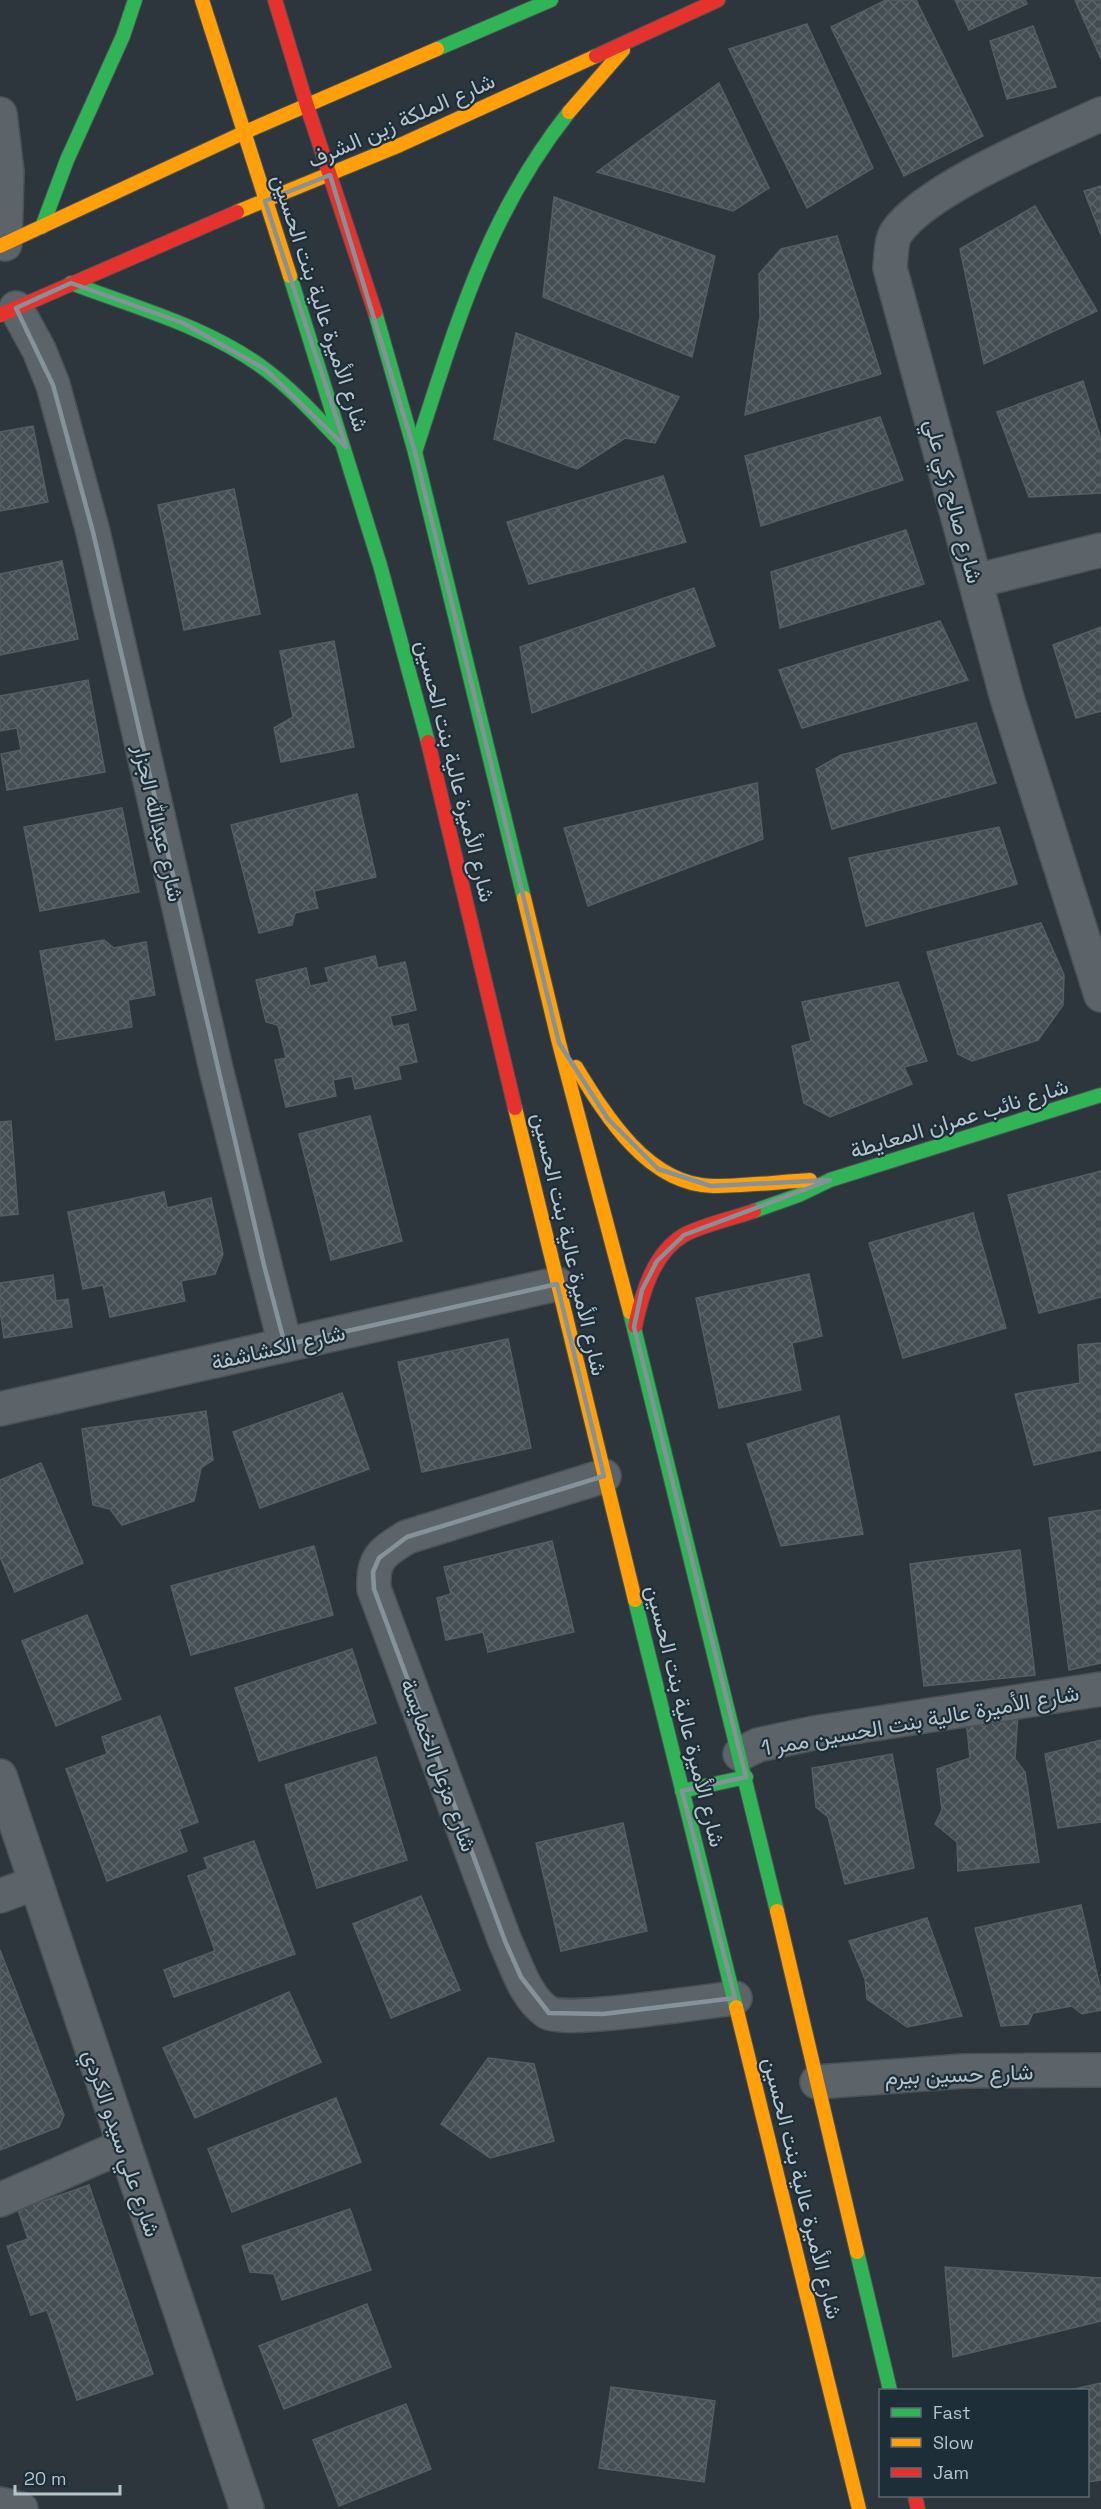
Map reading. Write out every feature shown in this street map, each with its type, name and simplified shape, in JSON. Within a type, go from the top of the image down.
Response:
[{"type":"main road","points":[[42,227],[67,160],[123,36],[135,0]]},
{"type":"main road","name":"شارع الأميرة عالية بنت الحسين","points":[[202,0],[346,447],[402,641],[442,794],[557,1284],[735,1998],[859,2509]]},
{"type":"main road","name":"شارع الأميرة عالية بنت الحسين","points":[[275,0],[307,106],[387,349],[415,452],[559,1042],[634,1327],[743,1766],[890,2389]]},
{"type":"main road","points":[[3,245],[243,133],[551,0]]},
{"type":"main road","name":"شارع الملكة زين الشرف","points":[[8,311],[330,175],[718,0]]},
{"type":"main road","points":[[415,452],[459,322],[502,213],[548,139],[592,83],[633,40]]},
{"type":"main road","points":[[71,283],[183,323],[226,343],[265,369],[285,386],[346,447]]},
{"type":"main road","name":"شارع نائب عمران المعايطة","points":[[559,1042],[608,1119],[658,1169],[683,1180],[711,1186],[830,1180]]},
{"type":"main road","name":"شارع نائب عمران المعايطة","points":[[634,1327],[642,1290],[657,1261],[668,1247],[684,1235],[790,1198],[830,1180],[1101,1095]]},
{"type":"main road","points":[[682,1791],[743,1766]]},
{"type":"street","points":[[0,114],[7,172],[3,245]]},
{"type":"street","name":"شارع صالح زكي علي","points":[[1101,114],[972,176],[920,209],[895,234],[890,268],[1007,698],[1101,995]]},
{"type":"street","name":"شارع عبدالله الجزار","points":[[8,311],[39,350],[53,385],[93,532],[211,1046],[285,1345]]},
{"type":"street","points":[[976,581],[1101,550]]},
{"type":"street","name":"شارع الكشاشفة","points":[[0,1409],[557,1284]]},
{"type":"street","name":"شارع مزعل الخمايسة","points":[[604,1476],[407,1537],[391,1546],[379,1558],[373,1572],[374,1589],[505,1941],[521,1977],[535,2000],[549,2013],[566,2016],[603,2014],[735,1998]]},
{"type":"street","name":"شارع الأميرة عالية بنت الحسين ممر 1","points":[[743,1766],[758,1745],[813,1734],[1101,1689]]},
{"type":"street","name":"شارع علي سيدو الكردي","points":[[0,1776],[247,2509]]},
{"type":"street","points":[[0,1896],[35,1883]]},
{"type":"street","name":"شارع حسين بيرم","points":[[817,2082],[964,2071],[1101,2070]]},
{"type":"street","points":[[0,2200],[123,2146]]},
{"type":"street","points":[[0,2504],[21,2509]]},
{"type":"highlighted area","points":[[330,175],[415,452],[559,1043],[608,1119],[658,1169],[711,1186],[830,1180],[684,1235],[657,1261],[642,1290],[634,1327],[746,1777],[682,1791],[735,1998],[603,2014],[549,2013],[521,1977],[505,1941],[374,1589],[373,1572],[379,1558],[407,1537],[604,1476],[557,1284],[285,1345],[264,1265],[93,532],[53,385],[16,308],[71,283],[183,323],[265,369],[346,447],[265,201]]},
{"type":"building","points":[[886,0],[916,0],[983,136],[904,176],[831,27]]},
{"type":"building","points":[[955,0],[1025,0],[1027,4],[969,30]]},
{"type":"building","points":[[1075,0],[1101,0],[1101,59]]},
{"type":"building","points":[[807,24],[873,168],[807,208],[729,49]]},
{"type":"building","points":[[1033,26],[1056,87],[1007,99],[990,41]]},
{"type":"building","points":[[719,83],[769,188],[733,211],[597,172]]},
{"type":"building","points":[[1101,186],[1101,235],[1084,191]]},
{"type":"building","points":[[554,197],[715,256],[692,357],[543,297]]},
{"type":"building","points":[[1035,206],[1097,311],[984,364],[960,249]]},
{"type":"building","points":[[837,236],[881,374],[745,415],[760,317],[759,274],[781,249]]},
{"type":"building","points":[[516,333],[679,397],[655,443],[625,438],[577,469],[494,439]]},
{"type":"building","points":[[1083,381],[1101,439],[1101,493],[1029,497],[997,412]]},
{"type":"building","points":[[880,417],[903,480],[761,526],[745,456]]},
{"type":"building","points":[[33,426],[48,502],[0,511],[0,432]]},
{"type":"building","points":[[663,476],[686,542],[529,584],[507,522]]},
{"type":"building","points":[[234,489],[260,614],[184,630],[158,505]]},
{"type":"building","points":[[906,530],[924,584],[780,628],[771,572]]},
{"type":"building","points":[[62,561],[78,639],[0,655],[0,574]]},
{"type":"building","points":[[694,588],[715,646],[532,713],[520,647]]},
{"type":"building","points":[[940,621],[968,680],[802,728],[779,670]]},
{"type":"building","points":[[1101,627],[1101,711],[1076,718],[1053,645]]},
{"type":"building","points":[[334,641],[354,747],[281,762],[274,728],[293,717],[280,651]]},
{"type":"building","points":[[88,680],[105,772],[7,790],[1,754],[21,750],[17,728],[0,731],[0,696]]},
{"type":"building","points":[[976,723],[996,783],[832,829],[816,769],[841,755]]},
{"type":"building","points":[[757,783],[763,839],[588,906],[564,828]]},
{"type":"building","points":[[357,794],[376,877],[314,891],[318,908],[295,913],[292,925],[259,933],[231,825]]},
{"type":"building","points":[[122,808],[139,892],[40,911],[24,827]]},
{"type":"building","points":[[999,827],[1017,884],[866,926],[849,858]]},
{"type":"building","points":[[1041,923],[1064,975],[1063,1005],[1038,1040],[972,1061],[958,1054],[927,952]]},
{"type":"building","points":[[104,940],[114,948],[146,942],[155,995],[128,1000],[132,1027],[56,1040],[40,951]]},
{"type":"building","points":[[375,956],[378,968],[405,962],[416,1010],[390,1016],[393,1027],[408,1024],[417,1062],[398,1066],[401,1079],[355,1089],[352,1076],[333,1080],[336,1096],[286,1107],[275,1060],[286,1058],[278,1025],[266,1022],[256,980],[306,968],[310,986],[329,982],[325,968]]},
{"type":"building","points":[[898,982],[927,1061],[904,1067],[912,1084],[830,1117],[804,1103],[792,1046],[811,1041],[802,1002]]},
{"type":"building","points":[[370,1116],[402,1241],[331,1260],[299,1134]]},
{"type":"building","points":[[11,1121],[18,1214],[0,1216],[0,1122]]},
{"type":"building","points":[[1101,1171],[1101,1297],[1039,1313],[1008,1195]]},
{"type":"building","points":[[164,1192],[167,1208],[211,1198],[223,1254],[215,1274],[181,1281],[185,1301],[110,1317],[103,1285],[83,1289],[68,1212]]},
{"type":"building","points":[[973,1213],[1006,1328],[903,1358],[869,1243]]},
{"type":"building","points":[[809,1274],[822,1336],[792,1343],[801,1390],[719,1408],[696,1298]]},
{"type":"building","points":[[53,1275],[56,1301],[68,1299],[72,1327],[4,1338],[0,1310],[0,1283]]},
{"type":"building","points":[[508,1339],[531,1448],[422,1472],[398,1362]]},
{"type":"building","points":[[1101,1343],[1101,1450],[1034,1465],[1015,1394],[1080,1383],[1078,1345]]},
{"type":"building","points":[[342,1393],[369,1469],[260,1508],[233,1432]]},
{"type":"building","points":[[206,1411],[213,1460],[201,1468],[194,1501],[122,1525],[110,1509],[93,1505],[82,1429]]},
{"type":"building","points":[[839,1416],[863,1534],[781,1546],[747,1444]]},
{"type":"building","points":[[41,1463],[83,1563],[15,1592],[0,1557],[0,1480]]},
{"type":"building","points":[[1101,1510],[1101,1663],[1069,1670],[1049,1518]]},
{"type":"building","points":[[552,1541],[574,1632],[488,1652],[483,1632],[446,1640],[437,1598],[451,1594],[444,1567]]},
{"type":"building","points":[[314,1546],[333,1615],[191,1655],[171,1586]]},
{"type":"building","points":[[1020,1550],[1035,1675],[924,1686],[910,1564]]},
{"type":"building","points":[[87,1615],[121,1699],[56,1726],[22,1641]]},
{"type":"building","points":[[352,1649],[376,1723],[259,1761],[235,1688]]},
{"type":"building","points":[[1018,1713],[1015,1759],[1025,1772],[1039,1862],[958,1871],[957,1842],[935,1824],[942,1810],[937,1769],[970,1758],[966,1719]]},
{"type":"building","points":[[160,1716],[198,1822],[179,1829],[187,1851],[107,1881],[66,1769],[107,1754],[102,1737]]},
{"type":"building","points":[[1101,1740],[1101,1822],[1058,1828],[1045,1754]]},
{"type":"building","points":[[892,1754],[914,1868],[845,1884],[828,1817],[816,1807],[812,1768]]},
{"type":"building","points":[[376,1757],[407,1860],[317,1888],[285,1785]]},
{"type":"building","points":[[623,1823],[647,1931],[561,1951],[536,1843]]},
{"type":"building","points":[[254,1841],[295,1954],[174,1997],[164,1970],[215,1951],[188,1876],[208,1869],[204,1858]]},
{"type":"building","points":[[421,1896],[460,1990],[391,2018],[353,1924]]},
{"type":"building","points":[[1081,1905],[1101,1991],[1101,2010],[1082,2014],[1072,2006],[1033,2013],[1028,2024],[1001,2026],[975,1928]]},
{"type":"building","points":[[927,1918],[962,2016],[907,2027],[867,1999],[865,1979],[849,1941]]},
{"type":"building","points":[[0,1950],[64,2115],[59,2127],[0,2150]]},
{"type":"building","points":[[289,1992],[321,2062],[195,2118],[163,2048]]},
{"type":"building","points":[[488,2058],[534,2064],[554,2141],[490,2158],[441,2124]]},
{"type":"building","points":[[336,2098],[361,2162],[232,2212],[208,2149]]},
{"type":"building","points":[[89,2185],[153,2374],[77,2400],[47,2310],[31,2315],[7,2246],[28,2239],[18,2210]]},
{"type":"building","points":[[350,2209],[371,2270],[282,2300],[274,2274],[250,2272],[242,2246]]},
{"type":"building","points":[[945,2267],[1101,2278],[1101,2321],[953,2357]]},
{"type":"building","points":[[367,2304],[391,2367],[284,2409],[259,2346]]},
{"type":"building","points":[[1101,2383],[1101,2480],[1089,2482],[1089,2389],[1074,2389]]},
{"type":"building","points":[[611,2387],[715,2401],[704,2482],[599,2468]]},
{"type":"building","points":[[406,2404],[431,2469],[339,2506],[313,2440]]},
{"type":"traffic: fast","points":[[42,227],[67,160],[123,36],[135,0]]},
{"type":"traffic: fast","points":[[437,49],[551,0]]},
{"type":"traffic: fast","points":[[415,452],[460,317],[494,233],[515,192],[569,112]]},
{"type":"traffic: fast","points":[[290,276],[380,565],[428,742]]},
{"type":"traffic: fast","points":[[71,283],[197,330],[244,355],[286,387],[342,443]]},
{"type":"traffic: fast","points":[[375,312],[415,452],[524,898]]},
{"type":"traffic: fast","points":[[754,1211],[799,1195],[830,1180],[1101,1095]]},
{"type":"traffic: fast","points":[[630,1312],[777,1911]]},
{"type":"traffic: fast","points":[[635,1600],[736,2007]]},
{"type":"traffic: fast","points":[[682,1791],[746,1777]]},
{"type":"traffic: fast","points":[[857,2252],[890,2389]]},
{"type":"traffic: slow","points":[[202,0],[290,276]]},
{"type":"traffic: slow","points":[[0,246],[243,133],[437,49]]},
{"type":"traffic: slow","points":[[569,112],[623,50]]},
{"type":"traffic: slow","points":[[237,212],[400,145],[596,56]]},
{"type":"traffic: slow","points":[[524,898],[559,1043],[630,1312]]},
{"type":"traffic: slow","points":[[576,1067],[615,1126],[631,1145],[668,1174],[690,1183],[713,1186],[810,1180]]},
{"type":"traffic: slow","points":[[515,1108],[635,1600]]},
{"type":"traffic: slow","points":[[777,1911],[857,2252]]},
{"type":"traffic: slow","points":[[736,2007],[859,2509]]},
{"type":"traffic: jam","points":[[275,0],[307,106],[375,312]]},
{"type":"traffic: jam","points":[[596,56],[718,0]]},
{"type":"traffic: jam","points":[[0,315],[237,212]]},
{"type":"traffic: jam","points":[[428,742],[515,1108]]},
{"type":"traffic: jam","points":[[635,1326],[650,1275],[664,1252],[673,1243],[700,1228],[754,1211]]},
{"type":"traffic: jam","points":[[915,2497],[918,2509]]}]
